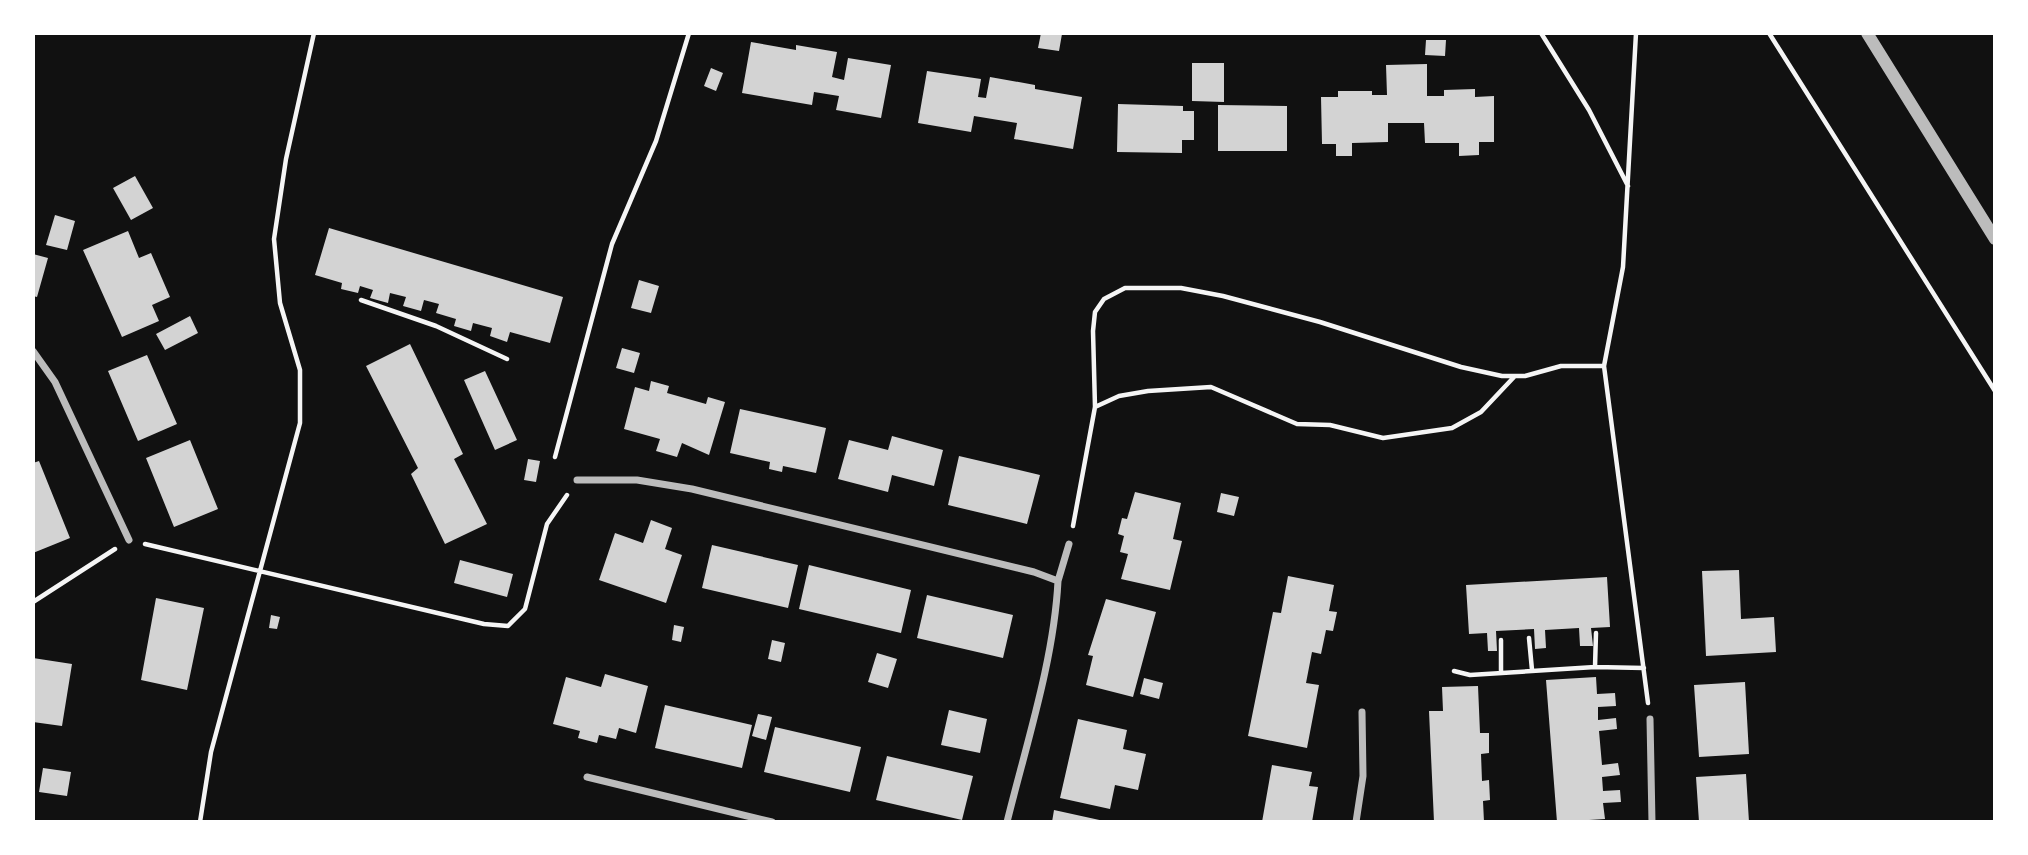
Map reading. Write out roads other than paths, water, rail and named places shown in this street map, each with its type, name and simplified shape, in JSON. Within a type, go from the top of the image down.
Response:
[{"type":"street","points":[[1867,33],[1995,239]]},
{"type":"street","points":[[33,351],[55,382],[129,540]]},
{"type":"street","points":[[577,480],[637,480],[692,489],[1034,572],[1058,581]]},
{"type":"street","points":[[1007,822],[1047,657],[1058,581],[1069,544]]},
{"type":"street","points":[[1356,822],[1363,776],[1362,712]]},
{"type":"street","points":[[1650,719],[1652,822]]},
{"type":"street","points":[[587,777],[772,822]]}]
